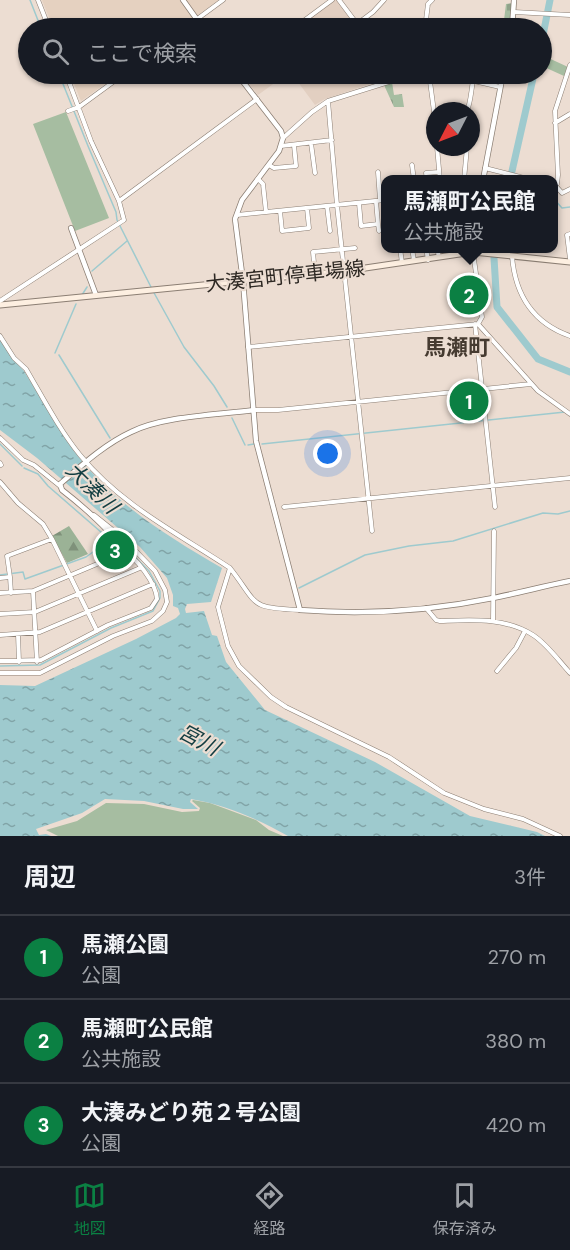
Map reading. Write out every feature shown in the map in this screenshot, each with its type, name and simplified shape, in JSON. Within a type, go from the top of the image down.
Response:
[{"type":"main road","name":"大湊宮町停車場線","points":[[0,304],[345,271],[428,260],[458,253]]},
{"type":"main road","name":"大湊宮町停車場線","points":[[485,253],[510,253],[570,260]]},
{"type":"street","points":[[38,0],[45,18]]},
{"type":"street","points":[[183,0],[196,18]]},
{"type":"street","points":[[200,18],[223,0]]},
{"type":"street","points":[[308,18],[332,0]]},
{"type":"street","points":[[339,0],[352,18]]},
{"type":"street","points":[[364,18],[384,0]]},
{"type":"street","points":[[426,18],[428,4],[432,0]]},
{"type":"street","points":[[513,18],[514,0]]},
{"type":"street","points":[[514,12],[570,15]]},
{"type":"street","points":[[558,175],[555,111],[570,65]]},
{"type":"street","points":[[0,304],[119,224],[124,218],[70,84]]},
{"type":"street","points":[[68,111],[79,107],[110,84]]},
{"type":"street","points":[[245,84],[281,131],[283,138],[281,146],[269,165],[242,200],[236,215],[258,453],[270,489],[300,610]]},
{"type":"street","points":[[283,138],[328,101],[382,84]]},
{"type":"street","points":[[430,84],[433,102]]},
{"type":"street","points":[[471,102],[472,84]]},
{"type":"street","points":[[486,84],[500,87]]},
{"type":"street","points":[[484,175],[501,84]]},
{"type":"street","points":[[119,201],[257,99]]},
{"type":"street","points":[[328,101],[372,531]]},
{"type":"street","points":[[554,124],[570,114]]},
{"type":"street","points":[[281,146],[332,140]]},
{"type":"street","points":[[311,143],[315,173]]},
{"type":"street","points":[[269,165],[274,168],[296,166],[294,145]]},
{"type":"street","points":[[438,156],[439,175]]},
{"type":"street","points":[[464,175],[466,156]]},
{"type":"street","points":[[412,165],[413,175]]},
{"type":"street","points":[[486,168],[513,175]]},
{"type":"street","points":[[378,172],[380,200],[378,231]]},
{"type":"street","points":[[426,175],[426,172],[439,172]]},
{"type":"street","points":[[258,179],[262,184],[266,212]]},
{"type":"street","points":[[236,215],[380,200]]},
{"type":"street","points":[[359,203],[361,226],[378,224]]},
{"type":"street","points":[[327,207],[330,231]]},
{"type":"street","points":[[280,211],[282,231],[309,228],[307,208]]},
{"type":"street","points":[[71,228],[96,295]]},
{"type":"street","points":[[570,234],[567,235],[570,260]]},
{"type":"street","points":[[315,274],[314,252],[355,248]]},
{"type":"street","points":[[401,253],[402,264]]},
{"type":"street","points":[[413,253],[414,262]]},
{"type":"street","points":[[427,253],[428,260]]},
{"type":"street","points":[[438,253],[439,257]]},
{"type":"street","points":[[473,253],[482,317],[477,324],[495,507]]},
{"type":"street","points":[[510,253],[523,300],[542,321],[570,336]]},
{"type":"street","points":[[248,347],[477,324]]},
{"type":"street","points":[[477,324],[538,391],[570,414]]},
{"type":"street","points":[[0,336],[14,358],[26,369],[70,441],[106,483],[177,536],[230,568],[247,594],[260,606],[333,613],[426,608],[493,598],[570,581]]},
{"type":"street","points":[[61,484],[117,439],[147,426],[254,410],[278,410],[531,384]]},
{"type":"street","points":[[0,438],[23,460],[61,484],[120,545],[121,551]]},
{"type":"street","points":[[284,507],[570,477]]},
{"type":"street","points":[[0,483],[18,503],[43,524],[66,565],[97,631]]},
{"type":"street","points":[[0,673],[39,673],[113,636],[152,621],[166,607],[165,590],[151,566],[86,510]]},
{"type":"street","points":[[493,621],[494,531]]},
{"type":"street","points":[[11,592],[7,556],[52,538]]},
{"type":"street","points":[[0,593],[33,591],[116,556],[121,551]]},
{"type":"street","points":[[0,661],[37,662],[97,631],[151,608],[157,599],[153,584],[126,552],[121,551]]},
{"type":"street","points":[[0,614],[35,612],[141,568]]},
{"type":"street","points":[[230,568],[218,607],[228,646],[239,666],[277,702],[389,757],[444,793],[484,809],[530,822],[560,836]]},
{"type":"street","points":[[0,572],[9,574]]},
{"type":"street","points":[[0,578],[9,574]]},
{"type":"street","points":[[0,635],[36,632],[153,584]]},
{"type":"street","points":[[33,591],[37,662]]},
{"type":"street","points":[[426,608],[436,620],[440,621],[493,621],[525,631],[534,636],[570,672]]},
{"type":"street","points":[[497,671],[516,648],[525,631]]},
{"type":"street","points":[[18,634],[19,662]]},
{"type":"shaded area","points":[[42,0],[219,0],[194,18],[49,18]]},
{"type":"shaded area","points":[[333,0],[339,0],[352,18],[310,18]]},
{"type":"shaded area","points":[[74,84],[105,84],[81,101]]},
{"type":"shaded area","points":[[249,84],[273,84],[258,95]]},
{"type":"shaded area","points":[[299,84],[370,84],[325,99],[315,105]]},
{"type":"green space","points":[[513,3],[511,18],[504,18],[506,4]]},
{"type":"green space","points":[[552,60],[568,67],[564,76],[552,71]]},
{"type":"green space","points":[[392,84],[394,95],[402,94],[404,107],[394,107],[384,85]]},
{"type":"green space","points":[[66,112],[109,218],[75,231],[33,124]]},
{"type":"green space","points":[[474,391],[476,411],[484,410],[485,419],[466,422],[463,392]]},
{"type":"green space","points":[[69,526],[88,554],[67,563],[52,536]]},
{"type":"green space","points":[[193,800],[210,803],[256,820],[269,830],[283,836],[58,836],[46,830],[77,821],[106,803],[144,804],[182,812],[199,811],[200,808]]},
{"type":"water","points":[[0,340],[24,371],[78,456],[109,490],[144,519],[222,568],[211,602],[187,604],[186,613],[204,611],[212,635],[217,636],[226,662],[265,710],[375,762],[470,816],[537,832],[545,836],[288,836],[241,813],[191,799],[190,802],[198,809],[183,809],[144,801],[105,799],[82,813],[36,829],[39,835],[51,836],[0,836],[0,685],[35,686],[136,639],[180,614],[178,608],[173,606],[173,595],[167,578],[140,547],[37,458],[0,430]]},
{"type":"waterway","points":[[30,0],[37,18]]},
{"type":"waterway","points":[[546,18],[550,0]]},
{"type":"waterway","points":[[63,84],[116,212],[117,220],[151,287]]},
{"type":"waterway","points":[[511,175],[532,84]]},
{"type":"waterway","points":[[558,204],[562,208],[570,207]]},
{"type":"waterway","points":[[92,271],[127,241]]},
{"type":"waterway","points":[[495,253],[497,307],[538,359],[570,372]]},
{"type":"waterway","points":[[82,295],[87,287]]},
{"type":"waterway","points":[[153,291],[184,347],[227,407]]},
{"type":"waterway","points":[[55,353],[76,304]]},
{"type":"waterway","points":[[59,355],[110,438]]},
{"type":"waterway","points":[[262,444],[565,412]]},
{"type":"waterway","points":[[232,418],[245,445]]},
{"type":"waterway","points":[[0,444],[22,466]]},
{"type":"waterway","points":[[248,445],[254,444]]},
{"type":"waterway","points":[[24,468],[38,474],[48,486],[109,539]]},
{"type":"waterway","points":[[299,588],[365,555],[409,546],[453,541],[543,513],[558,514],[570,511]]},
{"type":"waterway","points":[[0,575],[23,572],[25,579],[86,557],[110,540]]},
{"type":"waterway","points":[[0,666],[40,665],[111,628],[153,611],[160,598],[160,591],[149,571],[127,549]]},
{"type":"place","name":"馬瀬町公民館","points":[[469,295]]},
{"type":"place","name":"馬瀬公園","points":[[469,401]]},
{"type":"place","name":"大湊みどり苑２号公園","points":[[115,550]]},
{"type":"district","name":"馬瀬町","points":[[457,347]]},
{"type":"water label","name":"大湊川","points":[[92,488]]},
{"type":"water label","name":"宮川","points":[[199,740]]}]
